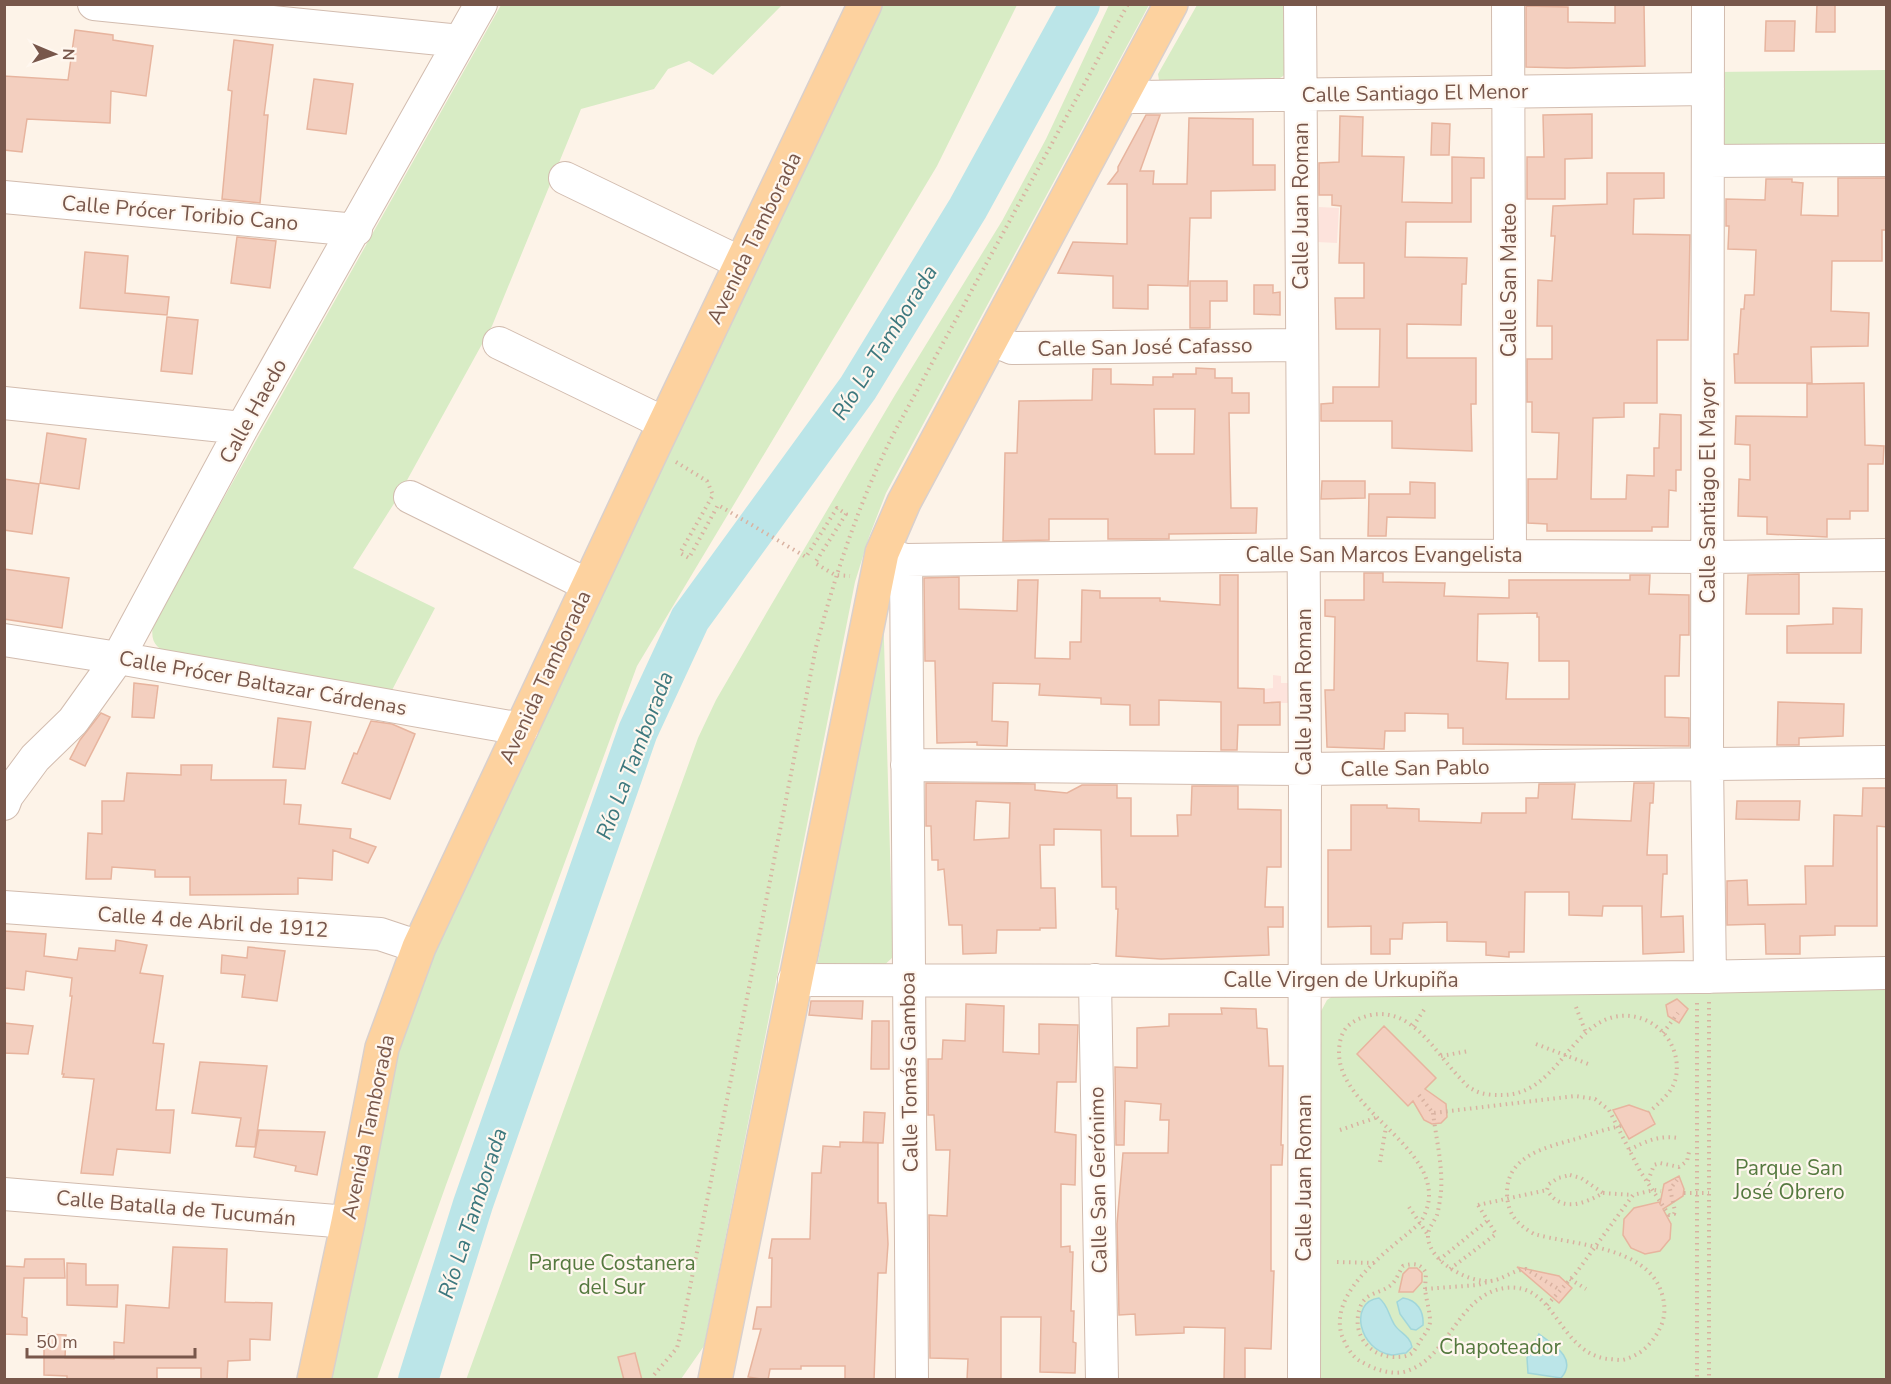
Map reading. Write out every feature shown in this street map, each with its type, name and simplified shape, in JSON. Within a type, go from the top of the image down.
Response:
[{"type":"main road","name":"Avenida Tamborada","points":[[314,1380],[382,1048],[419,947],[658,436],[865,4]]},
{"type":"main road","points":[[715,1380],[795,980],[888,563],[904,502],[1171,4]]},
{"type":"street","points":[[94,4],[460,41]]},
{"type":"street","name":"Calle Haedo","points":[[4,804],[35,758],[72,721],[118,658],[242,428],[356,230],[481,4]]},
{"type":"street","name":"Calle Juan Roman","points":[[1299,4],[1305,769],[1304,1380]]},
{"type":"street","name":"Calle San Mateo","points":[[1508,4],[1510,555]]},
{"type":"street","name":"Calle Santiago El Mayor","points":[[1705,994],[1708,4]]},
{"type":"street","name":"Calle Santiago El Menor","points":[[1121,97],[1708,89]]},
{"type":"street","points":[[1708,161],[1887,160]]},
{"type":"street","points":[[565,178],[741,263]]},
{"type":"street","name":"Calle Prócer Toribio Cano","points":[[4,197],[356,230]]},
{"type":"street","name":"Calle San José Cafasso","points":[[991,339],[1012,348],[1302,345]]},
{"type":"street","points":[[500,343],[658,436]]},
{"type":"street","points":[[4,403],[242,428]]},
{"type":"street","points":[[410,497],[588,585]]},
{"type":"street","name":"Calle San Marcos Evangelista","points":[[888,563],[1303,555],[1708,557],[1887,555]]},
{"type":"street","name":"Calle Tomás Gamboa","points":[[888,563],[907,765],[912,1380]]},
{"type":"street","name":"Calle Prócer Baltazar Cárdenas","points":[[4,640],[522,729]]},
{"type":"street","name":"Calle San Pablo","points":[[907,765],[1305,769],[1887,762]]},
{"type":"street","name":"Calle 4 de Abril de 1912","points":[[4,907],[380,934],[419,947]]},
{"type":"street","name":"Calle Virgen de Urkupiña","points":[[795,980],[1304,981],[1705,994],[1887,973]]},
{"type":"street","name":"Calle San Gerónimo","points":[[1095,980],[1102,1380]]},
{"type":"street","name":"Calle Batalla de Tucumán","points":[[4,1194],[348,1222]]},
{"type":"path","points":[[658,436],[681,465],[707,481],[713,495],[681,553],[689,558],[718,505],[806,557],[837,508],[846,514],[815,563],[835,575],[888,563]]},
{"type":"path","points":[[1705,994],[1709,1193],[1709,1380]]},
{"type":"path","points":[[1697,1380],[1697,1194],[1705,994]]},
{"type":"path","points":[[1413,1026],[1427,1006]]},
{"type":"path","points":[[1576,1007],[1586,1033]]},
{"type":"path","points":[[1663,1033],[1678,1013]]},
{"type":"path","points":[[1619,1126],[1542,1149],[1524,1158],[1510,1174],[1507,1185],[1508,1203],[1511,1216],[1534,1234],[1595,1248],[1637,1261],[1648,1271],[1659,1285],[1665,1301],[1663,1321],[1655,1340],[1639,1354],[1620,1360],[1599,1358],[1581,1349],[1538,1296],[1507,1288],[1490,1292],[1474,1302],[1437,1350],[1421,1365],[1406,1372],[1391,1373],[1372,1368],[1356,1359],[1346,1346],[1341,1331],[1341,1313],[1347,1296],[1359,1277],[1420,1223],[1426,1213],[1431,1194],[1416,1159],[1348,1085],[1339,1064],[1339,1043],[1346,1028],[1360,1017],[1379,1014],[1399,1017],[1413,1026],[1471,1089],[1486,1095],[1506,1095],[1525,1090],[1548,1075],[1586,1033],[1607,1020],[1626,1016],[1639,1017],[1655,1024],[1676,1056],[1676,1078],[1667,1096],[1649,1112]]},
{"type":"path","points":[[1536,1044],[1591,1065]]},
{"type":"path","points":[[1441,1056],[1469,1051]]},
{"type":"path","points":[[1419,1095],[1433,1113],[1441,1191],[1437,1215],[1428,1235]]},
{"type":"path","points":[[1433,1113],[1575,1096],[1586,1097],[1603,1104],[1609,1110],[1640,1171],[1669,1215],[1674,1215],[1675,1211],[1670,1189],[1677,1180]]},
{"type":"path","points":[[1340,1130],[1378,1117]]},
{"type":"path","points":[[1380,1161],[1386,1126]]},
{"type":"path","points":[[1629,1150],[1649,1139],[1664,1136],[1678,1138]]},
{"type":"path","points":[[1648,1182],[1654,1165],[1660,1163],[1678,1167],[1687,1161],[1689,1152]]},
{"type":"path","points":[[1603,1193],[1578,1205],[1553,1200],[1547,1190],[1549,1184],[1558,1178],[1570,1175],[1581,1178],[1603,1193],[1634,1196],[1654,1190],[1661,1191]]},
{"type":"path","points":[[1450,1269],[1496,1234],[1478,1205],[1547,1190]]},
{"type":"path","points":[[1684,1193],[1709,1193]]},
{"type":"path","points":[[1547,1305],[1595,1248],[1634,1196]]},
{"type":"path","points":[[1409,1207],[1428,1235],[1431,1249],[1439,1260],[1450,1269],[1491,1281]]},
{"type":"path","points":[[1439,1260],[1488,1221]]},
{"type":"path","points":[[1337,1262],[1375,1263]]},
{"type":"path","points":[[1419,1265],[1426,1273],[1425,1289],[1430,1323],[1412,1353],[1404,1357],[1379,1355],[1361,1339],[1357,1327],[1358,1315],[1363,1302],[1371,1294],[1380,1292],[1393,1284],[1403,1266],[1419,1265]]},
{"type":"path","points":[[1425,1289],[1473,1285],[1491,1281],[1515,1270],[1526,1269],[1560,1290]]},
{"type":"path","points":[[1570,1279],[1586,1289]]},
{"type":"shaded area","points":[[1319,207],[1339,208],[1337,243],[1317,242]]},
{"type":"shaded area","points":[[1273,675],[1281,676],[1281,683],[1290,683],[1289,703],[1264,703],[1264,689],[1273,688]]},
{"type":"green space","points":[[501,5],[782,5],[713,75],[689,61],[668,69],[654,89],[581,109],[492,326],[395,502],[353,568],[435,608],[390,694],[173,657],[154,641],[153,624]]},
{"type":"green space","points":[[880,5],[1017,5],[937,166],[637,666],[377,1379],[328,1380],[395,1051],[434,946]]},
{"type":"green space","name":"Parque Costanera del Sur","points":[[1109,5],[1149,5],[886,493],[855,582],[704,1346],[681,1379],[466,1380],[698,738],[716,700],[767,612],[895,395],[1002,221],[1046,139]]},
{"type":"green space","points":[[1197,5],[1288,5],[1286,74],[1274,82],[1165,84],[1159,80],[1158,74]]},
{"type":"green space","points":[[1886,70],[1886,146],[1728,147],[1721,145],[1716,72]]},
{"type":"green space","points":[[883,606],[893,957],[879,970],[817,967]]},
{"type":"green space","points":[[1886,983],[1886,1379],[1321,1379],[1319,1015],[1327,1000],[1336,994]]},
{"type":"water","points":[[1379,1298],[1396,1327],[1411,1343],[1412,1347],[1406,1353],[1392,1355],[1381,1352],[1365,1336],[1361,1317],[1363,1308],[1369,1301]]},
{"type":"water","points":[[1403,1298],[1412,1301],[1421,1311],[1423,1325],[1416,1330],[1411,1329],[1400,1314],[1397,1302]]},
{"type":"water","points":[[1539,1334],[1557,1348],[1565,1359],[1566,1371],[1561,1378],[1528,1373],[1527,1358]]},
{"type":"building","points":[[1644,4],[1645,66],[1526,67],[1526,6],[1568,7],[1568,22],[1615,23],[1615,5]]},
{"type":"building","points":[[1817,4],[1835,4],[1835,32],[1816,32]]},
{"type":"building","points":[[1766,21],[1795,21],[1794,51],[1765,51]]},
{"type":"building","points":[[75,30],[113,35],[113,40],[153,46],[146,96],[111,91],[110,123],[27,119],[22,152],[4,150],[4,76],[68,80]]},
{"type":"building","points":[[234,40],[273,45],[264,115],[268,115],[260,203],[222,199],[232,91],[228,90]]},
{"type":"building","points":[[314,79],[353,84],[346,134],[307,129]]},
{"type":"building","points":[[1592,114],[1592,158],[1565,159],[1565,199],[1527,199],[1527,157],[1544,157],[1543,115]]},
{"type":"building","points":[[1146,115],[1160,115],[1140,171],[1154,171],[1153,184],[1187,184],[1189,118],[1253,119],[1253,165],[1275,165],[1275,190],[1211,191],[1211,218],[1190,218],[1188,286],[1148,285],[1148,309],[1113,308],[1113,276],[1058,273],[1073,242],[1127,244],[1127,184],[1108,184],[1118,171]]},
{"type":"building","points":[[1340,116],[1363,117],[1362,156],[1404,157],[1402,202],[1452,203],[1452,157],[1484,158],[1484,178],[1471,178],[1471,222],[1406,222],[1405,257],[1467,258],[1466,284],[1462,284],[1461,325],[1407,324],[1407,358],[1476,358],[1476,404],[1471,404],[1472,451],[1392,448],[1392,421],[1321,421],[1321,404],[1333,403],[1333,387],[1379,387],[1380,329],[1336,329],[1335,298],[1364,298],[1364,263],[1339,263],[1341,206],[1332,205],[1332,195],[1319,195],[1319,163],[1339,162]]},
{"type":"building","points":[[1432,123],[1450,124],[1449,155],[1431,155]]},
{"type":"building","points":[[1607,173],[1664,173],[1664,198],[1634,199],[1633,234],[1690,235],[1688,340],[1657,340],[1657,403],[1624,403],[1624,417],[1593,418],[1591,499],[1626,499],[1627,475],[1654,476],[1654,448],[1659,448],[1660,414],[1681,415],[1681,470],[1676,470],[1676,491],[1669,490],[1668,527],[1652,527],[1652,531],[1547,531],[1547,524],[1528,523],[1528,479],[1557,479],[1559,433],[1532,432],[1532,402],[1527,402],[1527,359],[1552,359],[1552,326],[1537,326],[1538,280],[1552,281],[1555,236],[1551,236],[1553,206],[1607,204]]},
{"type":"building","points":[[1838,178],[1887,178],[1887,230],[1882,230],[1882,261],[1832,261],[1831,311],[1869,313],[1868,346],[1811,347],[1812,383],[1735,383],[1734,354],[1738,354],[1741,309],[1744,309],[1745,295],[1754,295],[1756,250],[1728,249],[1729,226],[1726,226],[1726,199],[1765,200],[1766,179],[1792,179],[1792,182],[1803,183],[1801,215],[1838,216]]},
{"type":"building","points":[[237,237],[276,241],[270,288],[231,283]]},
{"type":"building","points":[[85,252],[128,256],[125,293],[169,297],[167,315],[80,308]]},
{"type":"building","points":[[1190,281],[1227,281],[1227,301],[1210,301],[1210,328],[1190,328]]},
{"type":"building","points":[[1254,285],[1273,285],[1273,293],[1280,292],[1280,315],[1254,314]]},
{"type":"building","points":[[167,317],[198,320],[192,374],[161,371]]},
{"type":"building","points":[[1196,368],[1215,369],[1215,378],[1232,378],[1232,393],[1249,393],[1249,413],[1229,413],[1231,508],[1257,508],[1256,533],[1169,534],[1169,539],[1108,539],[1108,519],[1049,519],[1049,540],[1003,541],[1005,453],[1017,453],[1019,401],[1092,400],[1093,369],[1111,369],[1111,384],[1153,385],[1153,377],[1196,374]],"holes":[[[1154,409],[1195,409],[1194,454],[1155,454]]]},
{"type":"building","points":[[1864,383],[1865,445],[1884,446],[1883,464],[1868,464],[1868,511],[1850,511],[1850,519],[1827,519],[1827,537],[1767,534],[1767,517],[1738,516],[1739,479],[1750,480],[1750,445],[1735,444],[1736,416],[1807,417],[1807,384]]},
{"type":"building","points":[[47,433],[86,439],[79,489],[40,483]]},
{"type":"building","points":[[4,479],[39,484],[32,534],[4,530]]},
{"type":"building","points":[[1322,481],[1365,481],[1365,498],[1321,499]]},
{"type":"building","points":[[1410,482],[1435,483],[1435,518],[1387,517],[1386,536],[1368,536],[1369,494],[1410,494]]},
{"type":"building","points":[[4,569],[69,578],[62,628],[4,619]]},
{"type":"building","points":[[1364,573],[1383,573],[1383,582],[1445,583],[1444,596],[1509,598],[1509,580],[1630,580],[1630,575],[1650,575],[1649,594],[1689,595],[1689,635],[1680,635],[1679,676],[1665,676],[1665,717],[1689,718],[1689,746],[1463,744],[1463,728],[1448,728],[1448,714],[1405,713],[1405,731],[1385,731],[1384,749],[1327,747],[1325,690],[1334,690],[1335,617],[1325,616],[1325,600],[1364,600]],"holes":[[[1537,613],[1539,617],[1539,661],[1569,661],[1569,699],[1506,699],[1508,663],[1477,661],[1478,614]]]},
{"type":"building","points":[[1799,574],[1799,614],[1746,614],[1748,575]]},
{"type":"building","points":[[1220,575],[1238,575],[1238,688],[1264,689],[1264,703],[1280,702],[1280,725],[1238,725],[1237,750],[1221,750],[1221,702],[1159,700],[1159,725],[1130,725],[1130,705],[1101,704],[1101,698],[1039,695],[1040,684],[993,683],[992,721],[1008,722],[1007,746],[977,745],[977,742],[937,743],[935,661],[925,661],[924,578],[959,577],[959,609],[1017,611],[1018,580],[1038,580],[1035,658],[1070,659],[1070,642],[1081,642],[1082,590],[1100,591],[1100,598],[1160,598],[1160,601],[1220,605]]},
{"type":"building","points":[[1833,608],[1862,609],[1861,653],[1787,653],[1787,626],[1833,624]]},
{"type":"building","points":[[134,683],[158,686],[154,718],[132,717]]},
{"type":"building","points":[[1778,702],[1844,704],[1843,736],[1799,738],[1799,745],[1777,745]]},
{"type":"building","points":[[101,713],[110,717],[85,766],[70,759],[80,740]]},
{"type":"building","points":[[278,718],[311,722],[305,769],[273,767]]},
{"type":"building","points":[[371,721],[392,724],[415,734],[390,799],[342,783],[354,753],[357,754]]},
{"type":"building","points":[[181,765],[212,765],[211,780],[286,780],[284,804],[301,805],[299,824],[351,829],[350,838],[376,847],[368,863],[333,850],[332,880],[298,878],[298,894],[190,895],[190,877],[155,877],[155,870],[112,867],[111,879],[86,879],[88,833],[102,834],[102,801],[124,801],[127,773],[181,775]]},
{"type":"building","points":[[926,783],[1035,784],[1035,790],[1067,793],[1082,785],[1117,785],[1117,798],[1131,798],[1131,836],[1178,836],[1177,815],[1191,815],[1192,786],[1238,786],[1238,809],[1281,810],[1281,867],[1267,867],[1265,907],[1283,907],[1283,927],[1268,927],[1269,955],[1161,959],[1116,956],[1118,909],[1116,909],[1116,887],[1102,887],[1101,830],[1054,829],[1054,845],[1040,845],[1041,888],[1055,888],[1056,928],[997,930],[996,953],[963,954],[962,925],[949,925],[944,869],[938,870],[938,860],[932,860],[931,826],[926,826]],"holes":[[[976,801],[1010,803],[1009,838],[974,840]]]},
{"type":"building","points":[[1634,783],[1654,783],[1653,803],[1650,803],[1647,855],[1667,855],[1667,874],[1663,874],[1661,917],[1683,916],[1684,952],[1643,954],[1642,906],[1603,906],[1602,916],[1569,915],[1569,892],[1525,892],[1524,952],[1509,952],[1509,957],[1486,955],[1486,942],[1447,941],[1447,922],[1403,923],[1402,939],[1390,939],[1390,954],[1371,954],[1371,926],[1328,927],[1328,850],[1351,850],[1351,805],[1387,805],[1387,808],[1419,809],[1419,821],[1481,823],[1482,813],[1526,813],[1526,798],[1538,798],[1539,784],[1575,784],[1572,819],[1631,821]]},
{"type":"building","points":[[1863,788],[1887,788],[1887,827],[1877,826],[1877,926],[1835,926],[1835,935],[1800,936],[1800,954],[1766,954],[1765,924],[1727,925],[1727,881],[1747,880],[1748,905],[1806,904],[1805,866],[1833,866],[1834,815],[1862,816]]},
{"type":"building","points":[[1737,801],[1800,801],[1799,820],[1736,819]]},
{"type":"building","points":[[4,931],[46,934],[44,956],[77,960],[79,948],[115,951],[116,940],[147,945],[140,973],[163,976],[153,1043],[164,1044],[156,1110],[174,1110],[170,1153],[117,1149],[113,1175],[81,1173],[94,1079],[63,1077],[64,1074],[62,1074],[72,996],[70,996],[72,978],[26,971],[24,990],[5,988]]},
{"type":"building","points":[[248,947],[285,951],[277,1001],[242,997],[245,975],[221,973],[222,955],[247,958]]},
{"type":"building","points":[[1677,999],[1688,1009],[1679,1023],[1668,1016],[1666,1005]]},
{"type":"building","points":[[811,1001],[863,1001],[862,1019],[809,1015]]},
{"type":"building","points":[[966,1004],[1004,1006],[1003,1052],[1039,1054],[1039,1024],[1078,1025],[1076,1082],[1057,1082],[1055,1132],[1076,1135],[1075,1185],[1061,1184],[1061,1247],[1070,1246],[1070,1252],[1073,1252],[1071,1311],[1074,1311],[1075,1373],[1040,1372],[1041,1317],[1001,1317],[1001,1380],[967,1380],[968,1359],[930,1358],[929,1215],[947,1216],[950,1150],[936,1150],[934,1115],[928,1115],[928,1059],[942,1059],[943,1040],[965,1041]]},
{"type":"building","points":[[1221,1008],[1256,1009],[1257,1028],[1267,1029],[1269,1066],[1283,1066],[1282,1165],[1271,1165],[1271,1271],[1274,1271],[1271,1349],[1245,1348],[1245,1380],[1224,1380],[1225,1328],[1184,1327],[1184,1333],[1136,1335],[1135,1314],[1119,1315],[1117,1224],[1123,1153],[1168,1153],[1169,1120],[1160,1120],[1161,1104],[1125,1101],[1124,1145],[1116,1145],[1115,1067],[1137,1068],[1137,1028],[1169,1026],[1169,1014],[1222,1014]]},
{"type":"building","points":[[872,1021],[889,1021],[889,1069],[871,1069]]},
{"type":"building","points":[[4,1023],[33,1026],[28,1054],[4,1053]]},
{"type":"building","points":[[1384,1026],[1436,1078],[1425,1089],[1446,1104],[1447,1117],[1441,1123],[1432,1124],[1424,1120],[1413,1101],[1408,1106],[1357,1054]]},
{"type":"building","points":[[200,1062],[267,1066],[255,1147],[236,1146],[241,1118],[192,1113]]},
{"type":"building","points":[[1629,1105],[1649,1112],[1655,1124],[1629,1139],[1613,1110]]},
{"type":"building","points":[[864,1112],[885,1113],[883,1143],[863,1142]]},
{"type":"building","points":[[259,1130],[325,1132],[317,1175],[295,1171],[296,1166],[254,1157]]},
{"type":"building","points":[[840,1142],[878,1143],[878,1203],[886,1203],[888,1244],[886,1273],[878,1273],[874,1380],[845,1380],[845,1366],[770,1369],[768,1380],[748,1377],[761,1329],[753,1329],[757,1307],[771,1307],[772,1258],[769,1258],[772,1239],[810,1239],[812,1173],[821,1173],[823,1146],[840,1147]]},
{"type":"building","points":[[1679,1176],[1684,1189],[1683,1196],[1663,1209],[1671,1224],[1670,1239],[1660,1251],[1645,1254],[1631,1248],[1623,1235],[1624,1219],[1634,1208],[1659,1202],[1660,1204],[1664,1184]]},
{"type":"building","points":[[173,1247],[227,1249],[225,1302],[272,1303],[270,1340],[250,1339],[250,1360],[228,1361],[227,1380],[201,1380],[201,1368],[157,1368],[157,1380],[67,1380],[67,1376],[44,1375],[44,1334],[66,1335],[65,1358],[114,1359],[114,1342],[124,1343],[126,1305],[169,1308]]},
{"type":"building","points":[[25,1259],[64,1259],[65,1278],[24,1278],[22,1317],[27,1318],[27,1335],[4,1334],[4,1266],[24,1267]]},
{"type":"building","points":[[67,1263],[86,1264],[86,1285],[118,1285],[117,1307],[67,1305]]},
{"type":"building","points":[[1517,1267],[1559,1276],[1572,1288],[1559,1303]]},
{"type":"building","points":[[1409,1268],[1417,1268],[1422,1273],[1422,1282],[1413,1292],[1399,1292],[1403,1274]]},
{"type":"building","points":[[635,1353],[642,1380],[624,1380],[618,1357]]},
{"type":"waterway","name":"Río La Tamborada","points":[[418,1380],[473,1204],[638,731],[690,619],[858,388],[968,208],[1080,4]]},
{"type":"park label","name":"Parque San José Obrero","points":[[1789,1180]]},
{"type":"park label","name":"Chapoteador","points":[[1500,1347]]}]
